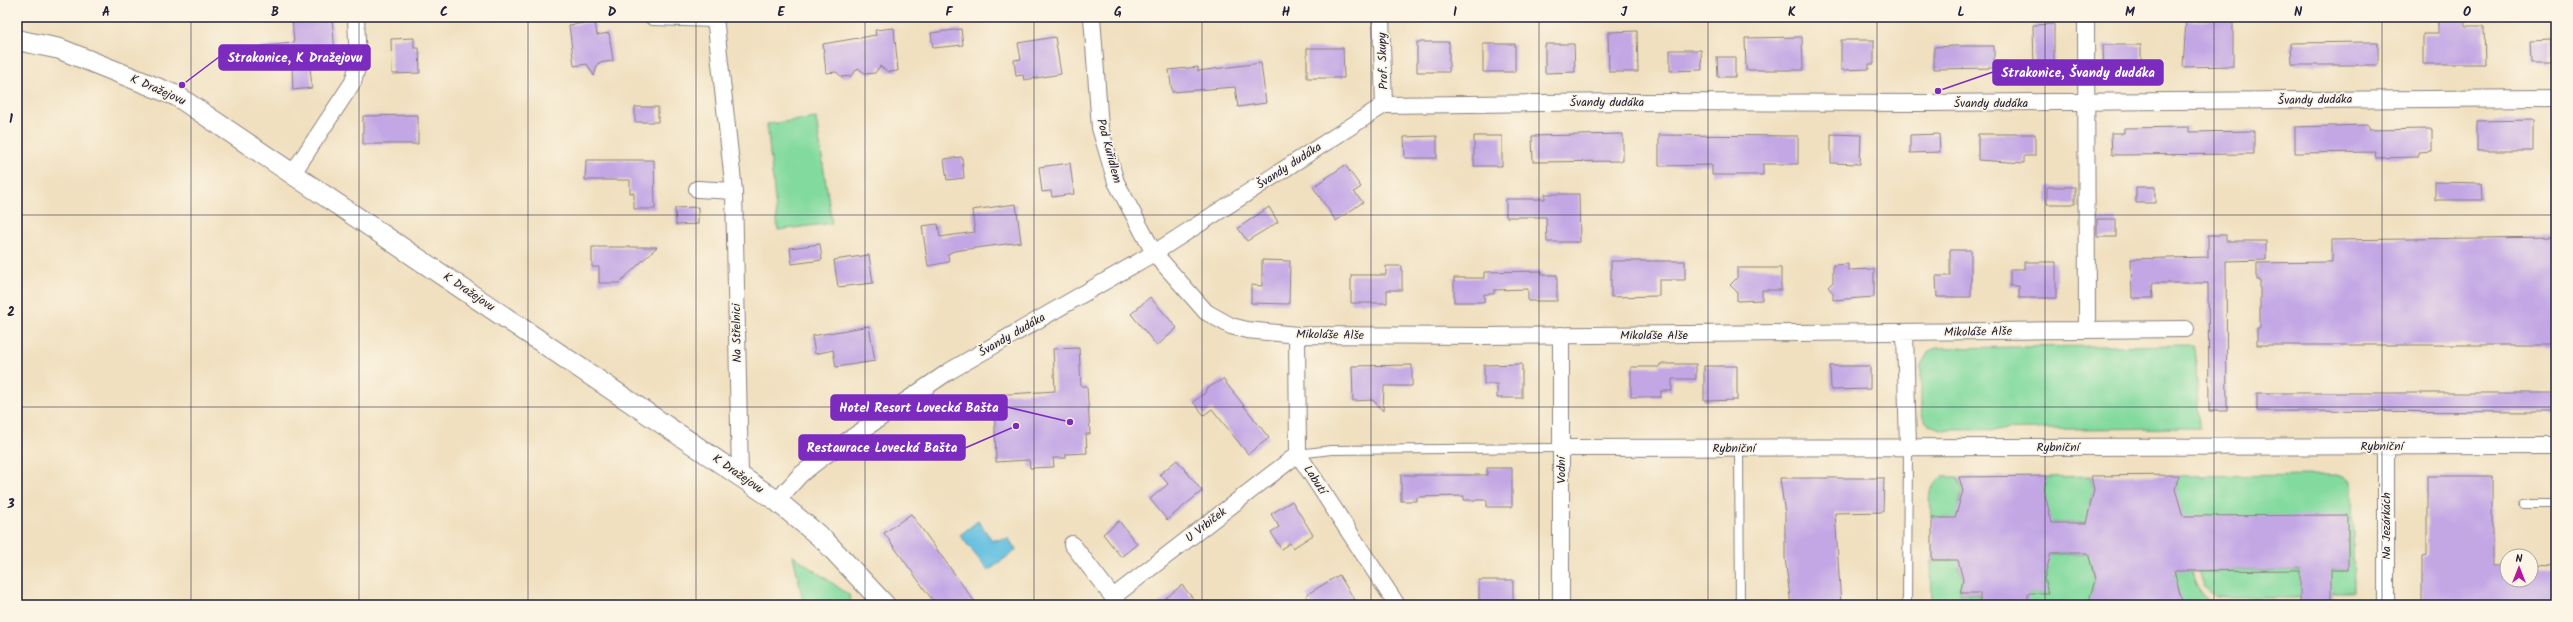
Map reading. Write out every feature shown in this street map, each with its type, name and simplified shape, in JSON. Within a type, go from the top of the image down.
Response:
[{"type":"street","points":[[293,173],[353,82],[358,64],[356,17]]},
{"type":"street","name":"Na Střelnici","points":[[653,17],[715,18],[734,190],[740,475]]},
{"type":"street","name":"Pod Kuřidlem","points":[[1092,17],[1100,128],[1116,182],[1154,253]]},
{"type":"street","name":"Prof. Skupy","points":[[1381,17],[1384,105]]},
{"type":"street","points":[[2086,17],[2087,330]]},
{"type":"street","name":"K Dražejovu","points":[[17,40],[60,49],[177,96],[777,501],[824,540],[885,605]]},
{"type":"street","name":"Švandy dudáka","points":[[777,501],[800,475],[823,457],[948,372],[1154,253],[1384,105],[1621,102],[2087,102],[2556,98]]},
{"type":"street","points":[[697,189],[734,190]]},
{"type":"street","name":"Mikoláše Alše","points":[[1154,253],[1206,312],[1218,319],[1248,330],[1297,335],[1561,336],[2186,329]]},
{"type":"street","points":[[1905,332],[1908,447]]},
{"type":"street","name":"Labutí","points":[[1297,335],[1298,454],[1396,605]]},
{"type":"street","name":"Vodní","points":[[1560,599],[1561,336]]},
{"type":"street","name":"Na Jezárkách","points":[[2386,446],[2386,605]]},
{"type":"street","name":"Rybniční","points":[[1561,448],[2556,446]]},
{"type":"street","name":"U Vrbiček","points":[[1116,601],[1298,454]]},
{"type":"street","points":[[1072,544],[1116,601]]},
{"type":"lane","points":[[1908,447],[1908,605]]},
{"type":"lane","points":[[1298,454],[1331,450],[1561,448]]},
{"type":"lane","points":[[1739,448],[1740,605]]},
{"type":"lane","points":[[2524,504],[2556,504]]},
{"type":"green space","points":[[816,118],[832,223],[778,230],[767,124]]},
{"type":"green space","points":[[2195,345],[2199,428],[1944,430],[1929,425],[1923,418],[1921,409],[1921,365],[1929,351],[1936,348]]},
{"type":"green space","points":[[2340,475],[2350,480],[2352,484],[2354,592],[2331,592],[2331,597],[2216,597],[2203,586],[2198,571],[2347,570],[2159,523],[2175,490],[2178,476]]},
{"type":"green space","points":[[2090,476],[2094,490],[2090,504],[2110,504],[2110,523],[2027,523],[2043,491],[2046,477]]},
{"type":"green space","points":[[1943,477],[1958,477],[1962,491],[1959,505],[1978,505],[1951,524],[1951,518],[1931,518],[1930,500],[1932,489],[1934,484]]},
{"type":"green space","points":[[2111,553],[2111,565],[2091,565],[2094,579],[2091,593],[2111,593],[2111,605],[2027,605],[2027,593],[2047,593],[2043,580],[2027,554]]},
{"type":"green space","points":[[2191,553],[2192,575],[2196,587],[2205,598],[2212,602],[2212,605],[2159,605],[2178,571]]},
{"type":"green space","points":[[1952,554],[1979,566],[1959,567],[1963,580],[1959,594],[1979,594],[1979,605],[1932,605],[1931,561],[1951,561]]},
{"type":"green space","points":[[793,555],[849,595],[851,605],[804,605]]},
{"type":"water","points":[[978,521],[992,540],[1009,539],[1016,550],[988,571],[960,535]]},
{"type":"building","points":[[292,17],[332,17],[336,65],[310,67],[312,88],[293,90],[292,68],[263,70],[261,46],[294,43]]},
{"type":"building","points":[[2213,17],[2233,17],[2233,66],[2183,67],[2186,21],[2213,21]]},
{"type":"building","points":[[2438,17],[2465,17],[2465,26],[2484,26],[2485,64],[2423,64],[2423,34],[2438,34]]},
{"type":"building","points":[[595,22],[597,35],[609,33],[613,61],[598,63],[594,76],[587,64],[574,66],[569,25]]},
{"type":"building","points":[[2054,24],[2054,68],[2034,68],[2033,25]]},
{"type":"building","points":[[894,28],[898,71],[888,72],[880,66],[875,73],[866,74],[858,68],[851,76],[842,77],[836,72],[826,73],[823,44],[876,35],[875,30]]},
{"type":"building","points":[[961,29],[963,45],[933,48],[931,33]]},
{"type":"building","points":[[1637,31],[1638,72],[1609,72],[1608,32]]},
{"type":"building","points":[[1055,37],[1061,74],[1024,80],[1023,75],[1016,76],[1014,60],[1021,59],[1018,43]]},
{"type":"building","points":[[1802,37],[1803,70],[1746,70],[1745,38]]},
{"type":"building","points":[[414,38],[414,48],[419,48],[420,73],[392,74],[391,39]]},
{"type":"building","points":[[1841,40],[1874,40],[1874,64],[1869,64],[1869,69],[1841,70]]},
{"type":"building","points":[[2551,40],[2551,63],[2531,63],[2530,41]]},
{"type":"building","points":[[1417,42],[1449,42],[1449,72],[1417,72]]},
{"type":"building","points":[[2378,42],[2378,65],[2292,65],[2291,43]]},
{"type":"building","points":[[1483,44],[1515,44],[1515,72],[1483,72]]},
{"type":"building","points":[[1545,44],[1574,44],[1575,72],[1545,73]]},
{"type":"building","points":[[2103,45],[2141,45],[2141,67],[2119,67],[2119,73],[2104,73]]},
{"type":"building","points":[[1994,46],[1994,68],[1934,69],[1934,47]]},
{"type":"building","points":[[1307,48],[1343,48],[1344,78],[1307,78]]},
{"type":"building","points":[[1670,50],[1701,50],[1702,70],[1670,71]]},
{"type":"building","points":[[1717,57],[1735,57],[1735,77],[1718,77]]},
{"type":"building","points":[[1261,63],[1266,103],[1238,107],[1235,87],[1172,92],[1169,70],[1198,67],[1198,71]]},
{"type":"building","points":[[635,107],[658,107],[658,122],[635,122]]},
{"type":"building","points":[[418,115],[418,144],[363,144],[363,116]]},
{"type":"building","points":[[2533,120],[2533,151],[2477,151],[2477,121]]},
{"type":"building","points":[[2369,125],[2369,130],[2432,129],[2432,151],[2418,152],[2418,157],[2376,158],[2375,152],[2295,153],[2295,127]]},
{"type":"building","points":[[2189,127],[2189,132],[2254,131],[2254,154],[2112,155],[2111,133],[2124,133],[2124,128]]},
{"type":"building","points":[[1623,134],[1623,161],[1533,162],[1532,136]]},
{"type":"building","points":[[1831,134],[1861,135],[1860,164],[1831,163]]},
{"type":"building","points":[[1939,134],[1940,152],[1910,153],[1910,135]]},
{"type":"building","points":[[1978,134],[2035,134],[2035,156],[2024,156],[2024,163],[1978,160]]},
{"type":"building","points":[[1659,135],[1798,136],[1798,164],[1763,164],[1763,175],[1712,175],[1712,165],[1659,166]]},
{"type":"building","points":[[1437,136],[1437,158],[1405,158],[1404,137]]},
{"type":"building","points":[[1474,136],[1502,136],[1502,166],[1474,166]]},
{"type":"building","points":[[962,157],[964,178],[947,180],[944,159]]},
{"type":"building","points":[[586,160],[654,160],[655,209],[634,209],[634,193],[630,193],[630,180],[585,180]]},
{"type":"building","points":[[1070,163],[1074,194],[1052,197],[1051,191],[1042,192],[1039,167]]},
{"type":"building","points":[[1345,165],[1361,187],[1354,192],[1363,202],[1336,221],[1313,187]]},
{"type":"building","points":[[2435,182],[2481,183],[2482,200],[2435,200]]},
{"type":"building","points":[[2047,187],[2075,187],[2075,204],[2047,204]]},
{"type":"building","points":[[2136,187],[2155,187],[2155,203],[2136,203]]},
{"type":"building","points":[[1545,194],[1579,194],[1580,242],[1547,242],[1546,217],[1506,217],[1506,199],[1545,199]]},
{"type":"building","points":[[1016,204],[1021,242],[954,251],[948,254],[949,262],[928,266],[922,226],[938,224],[940,237],[975,232],[972,210]]},
{"type":"building","points":[[698,207],[698,224],[676,225],[675,208]]},
{"type":"building","points":[[1269,207],[1278,222],[1247,241],[1238,228]]},
{"type":"building","points":[[2097,219],[2116,219],[2116,237],[2097,237]]},
{"type":"building","points":[[2208,235],[2226,235],[2226,241],[2266,241],[2266,260],[2226,261],[2227,411],[2209,411],[2208,283],[2152,283],[2153,298],[2132,298],[2131,259],[2208,257]]},
{"type":"building","points":[[2556,237],[2556,345],[2257,345],[2257,328],[2260,328],[2260,280],[2257,280],[2257,263],[2332,262],[2332,240]]},
{"type":"building","points":[[820,244],[822,260],[792,264],[790,248]]},
{"type":"building","points":[[592,247],[657,247],[619,283],[599,283],[599,267],[592,267]]},
{"type":"building","points":[[1950,250],[1971,250],[1971,297],[1937,297],[1936,276],[1950,276]]},
{"type":"building","points":[[869,255],[873,283],[838,287],[834,260]]},
{"type":"building","points":[[1262,260],[1290,261],[1289,304],[1251,303],[1251,285],[1262,286]]},
{"type":"building","points":[[1611,261],[1685,261],[1685,280],[1659,280],[1659,296],[1611,297]]},
{"type":"building","points":[[2024,262],[2056,262],[2056,298],[2019,298],[2019,286],[2010,286],[2010,269],[2024,269]]},
{"type":"building","points":[[1848,264],[1848,270],[1874,269],[1874,297],[1833,300],[1833,293],[1828,287],[1833,282],[1833,265]]},
{"type":"building","points":[[1386,266],[1402,266],[1402,290],[1387,290],[1387,303],[1351,303],[1351,275],[1386,275]]},
{"type":"building","points":[[1737,268],[1781,268],[1781,290],[1762,290],[1762,300],[1737,301],[1737,292],[1730,285],[1737,278]]},
{"type":"building","points":[[1542,271],[1542,275],[1557,275],[1557,301],[1528,301],[1528,289],[1494,290],[1494,294],[1484,294],[1484,302],[1454,302],[1454,278],[1484,278],[1484,272]]},
{"type":"building","points":[[1150,297],[1177,328],[1157,346],[1131,314]]},
{"type":"building","points":[[869,326],[875,361],[836,367],[833,350],[815,354],[812,336]]},
{"type":"building","points":[[1079,348],[1081,386],[1087,386],[1090,434],[1086,434],[1087,453],[1066,454],[1066,458],[1053,458],[1054,467],[1030,468],[1029,460],[996,462],[994,395],[1055,391],[1053,349]]},
{"type":"building","points":[[1522,364],[1522,398],[1497,398],[1497,384],[1484,384],[1484,365]]},
{"type":"building","points":[[1660,364],[1696,364],[1696,379],[1672,379],[1672,391],[1661,391],[1661,397],[1631,397],[1631,367],[1660,367]]},
{"type":"building","points":[[1412,365],[1412,386],[1384,386],[1383,411],[1373,400],[1353,401],[1352,366]]},
{"type":"building","points":[[1704,366],[1737,366],[1737,400],[1704,401]]},
{"type":"building","points":[[1830,366],[1870,366],[1870,389],[1831,390]]},
{"type":"building","points":[[1223,379],[1269,438],[1248,454],[1212,409],[1204,415],[1193,402],[1205,393],[1206,389]]},
{"type":"building","points":[[2257,393],[2556,393],[2556,412],[2257,411]]},
{"type":"building","points":[[1177,460],[1202,491],[1167,520],[1150,499],[1168,484],[1160,474]]},
{"type":"building","points":[[1487,468],[1512,468],[1512,507],[1487,507],[1487,500],[1464,500],[1464,496],[1417,497],[1417,501],[1401,501],[1401,475],[1487,475]]},
{"type":"building","points":[[2179,475],[2175,489],[2183,516],[2348,515],[2348,570],[2331,570],[2331,605],[2300,605],[2300,570],[2174,571],[2183,605],[2088,605],[2095,579],[2088,553],[2051,553],[2044,579],[2048,593],[2028,593],[2028,605],[1980,605],[1980,593],[1960,593],[1963,580],[1958,560],[1932,560],[1932,518],[1955,518],[1963,491],[1959,477],[2047,476],[2044,490],[2052,523],[2086,523],[2094,490],[2091,476]]},
{"type":"building","points":[[2427,476],[2492,476],[2492,566],[2499,566],[2499,588],[2539,588],[2539,565],[2556,566],[2556,605],[2422,605],[2422,556],[2427,555]]},
{"type":"building","points":[[1780,478],[1884,478],[1883,512],[1835,513],[1841,605],[1791,605],[1785,558],[1785,514]]},
{"type":"building","points":[[1292,501],[1313,535],[1293,548],[1290,543],[1281,549],[1271,532],[1279,527],[1271,514]]},
{"type":"building","points":[[911,514],[977,605],[936,605],[884,533]]},
{"type":"building","points":[[1119,521],[1137,544],[1121,557],[1103,534]]},
{"type":"building","points":[[1339,575],[1358,605],[1312,605],[1306,595]]},
{"type":"building","points":[[1479,580],[1513,580],[1513,605],[1479,605]]},
{"type":"building","points":[[1182,585],[1198,605],[1157,605]]},
{"type":"place","name":"Strakonice, K Dražejovu","points":[[182,85]]},
{"type":"place","name":"Strakonice, Švandy dudáka","points":[[1938,91]]},
{"type":"place","name":"Hotel Resort Lovecká Bašta","points":[[1070,422]]},
{"type":"place","name":"Restaurace Lovecká Bašta","points":[[1016,426]]}]
